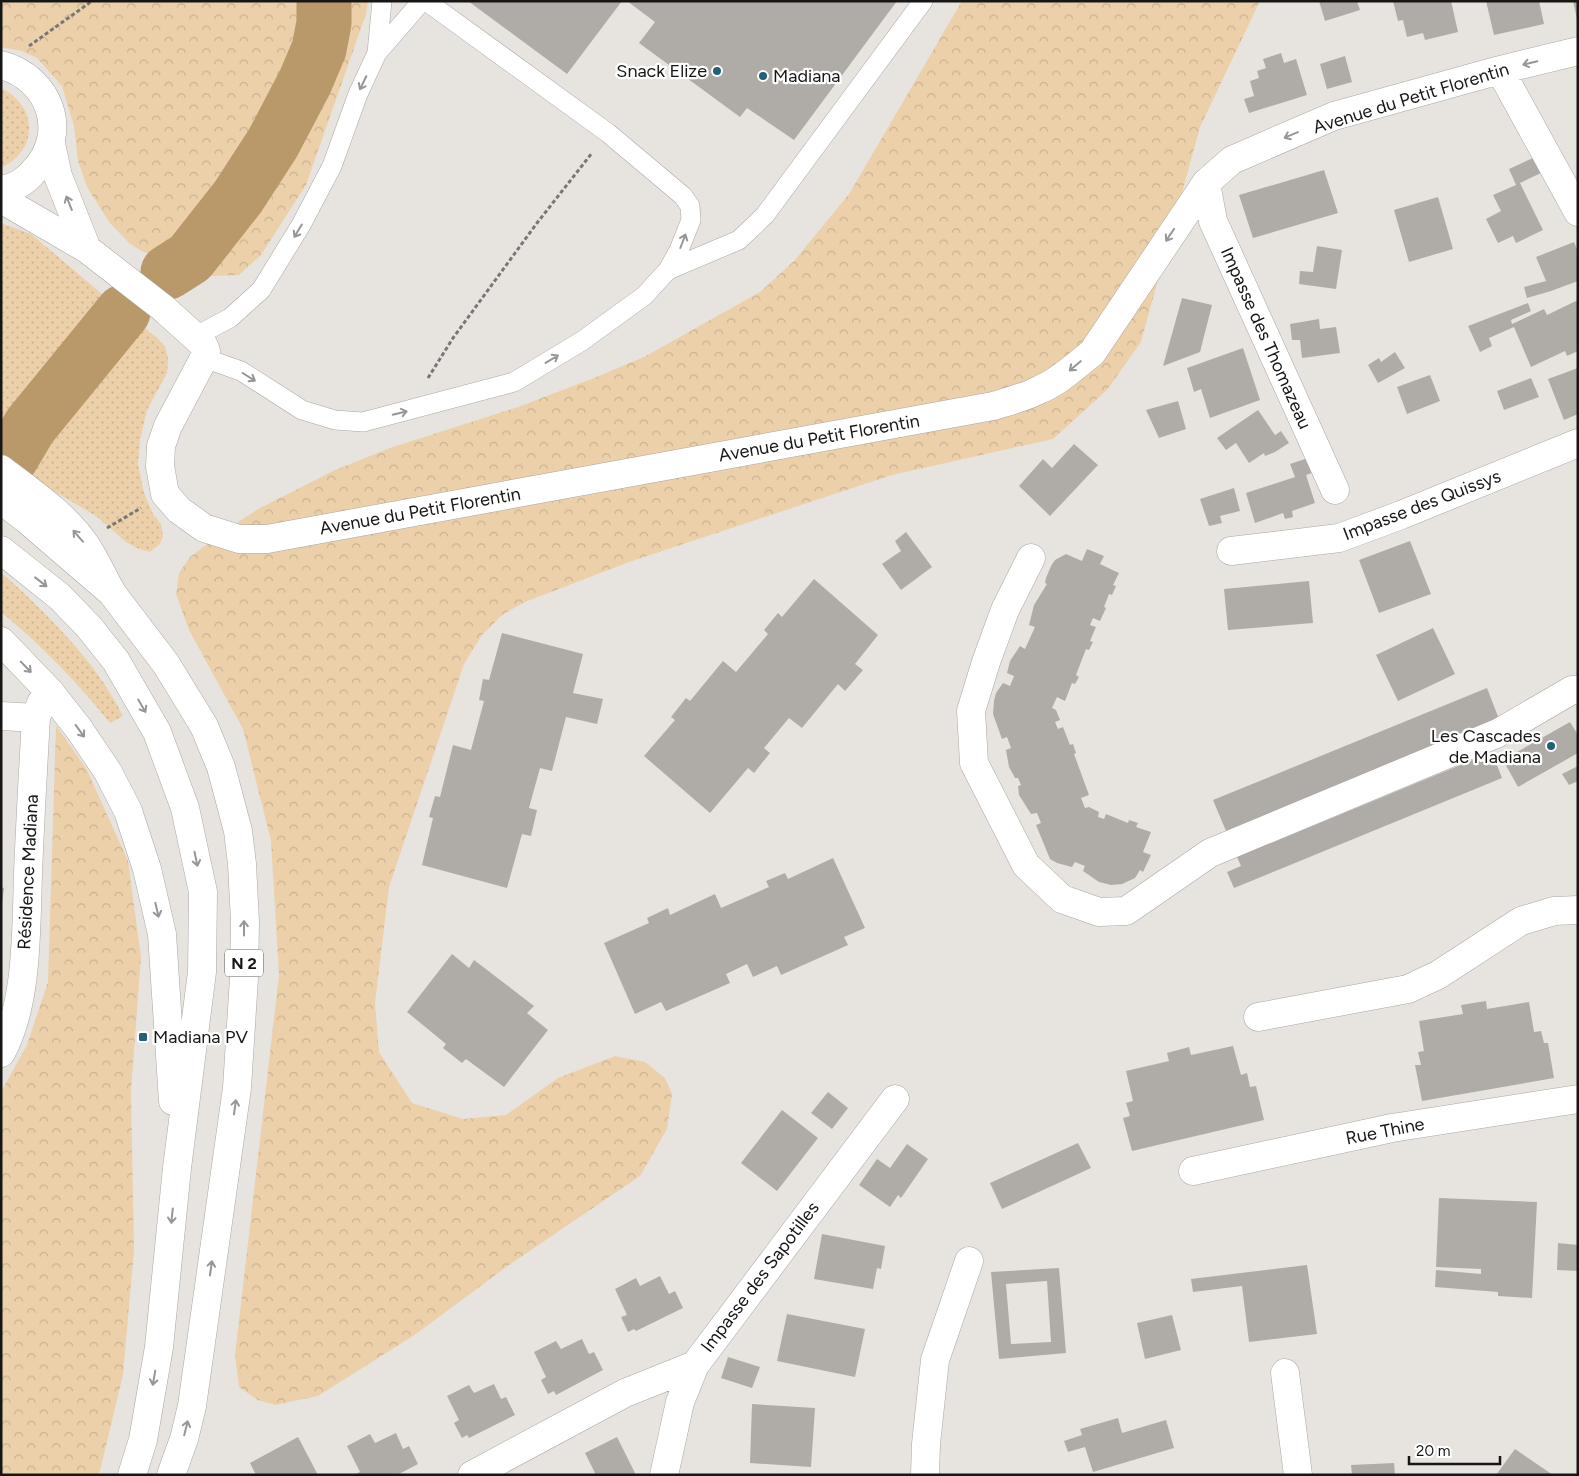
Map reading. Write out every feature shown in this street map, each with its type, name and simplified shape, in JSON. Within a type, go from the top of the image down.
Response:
[{"type":"street","name":"Avenue du Petit Florentin","points":[[165,494],[179,510],[204,528],[239,539],[267,539],[993,406],[1043,389],[1066,374],[1092,352],[1206,182],[1232,160],[1334,116],[1500,70],[1578,51]]},
{"type":"street","points":[[2,65],[19,70],[44,94],[51,110],[53,126],[51,144],[58,176],[88,249]]},
{"type":"street","points":[[1500,70],[1578,212]]},
{"type":"street","points":[[1,190],[28,178],[42,163],[51,144]]},
{"type":"street","name":"Impasse des Thomazeau","points":[[1206,182],[1214,221],[1335,490]]},
{"type":"street","points":[[1,199],[88,249],[163,308],[200,347],[161,446],[160,466],[165,494]]},
{"type":"street","name":"Impasse des Quissys","points":[[1231,551],[1339,538],[1401,516],[1578,442]]},
{"type":"street","points":[[1,469],[33,508],[63,519],[86,546],[112,593]]},
{"type":"street","name":"N 2","points":[[1,500],[33,508],[112,593],[166,664],[204,726],[221,767],[238,831],[245,922],[237,1088],[192,1406],[184,1439],[171,1475]]},
{"type":"street","name":"N 2","points":[[2,551],[60,597],[89,627],[116,661],[157,732],[185,808],[203,892],[202,972],[177,1168],[159,1347],[143,1440],[132,1475]]},
{"type":"street","points":[[1031,558],[1005,610],[971,711],[974,763],[1026,865],[1062,899],[1100,912],[1126,911],[1210,853],[1498,733],[1576,688]]},
{"type":"street","points":[[1,641],[50,692],[79,729],[108,772],[128,811],[147,869],[162,934],[177,1168]]},
{"type":"street","name":"Résidence Madiana","points":[[1,1054],[8,1041],[17,1011],[25,947],[36,718],[41,703],[50,692]]},
{"type":"street","points":[[1,716],[36,718]]},
{"type":"street","points":[[1258,1017],[1408,989],[1438,975],[1522,921],[1554,911],[1578,910]]},
{"type":"street","name":"Impasse des Sapotilles","points":[[664,1475],[680,1402],[695,1365],[895,1099]]},
{"type":"street","name":"Rue Thine","points":[[1193,1171],[1392,1128],[1578,1099]]},
{"type":"street","points":[[925,1475],[926,1444],[935,1360],[969,1261]]},
{"type":"street","points":[[472,1475],[625,1393],[695,1365]]},
{"type":"street","points":[[1285,1373],[1298,1475]]},
{"type":"lane","points":[[377,53],[382,1]]},
{"type":"lane","points":[[422,1],[377,53],[358,94],[332,166],[301,225],[261,290],[200,347],[302,410],[335,420],[363,422],[514,382],[582,341],[644,296],[668,270],[679,250],[691,220],[690,206],[683,196],[608,132],[426,1]]},
{"type":"lane","points":[[668,270],[739,240],[765,215],[923,1]]},
{"type":"path","points":[[2,65],[92,1]]},
{"type":"path","points":[[408,410],[454,338],[537,223],[608,132]]},
{"type":"path","points":[[86,546],[103,530],[165,494]]},
{"type":"green space","points":[[1,1],[368,1],[366,14],[306,185],[261,255],[239,275],[211,276],[186,272],[140,250],[129,243],[109,222],[87,187],[78,161],[74,126],[62,86],[37,58],[21,51],[1,47]]},
{"type":"green space","points":[[962,1],[1260,1],[1200,127],[1141,342],[1107,390],[1053,439],[892,475],[629,562],[525,602],[502,615],[482,635],[464,664],[389,887],[375,1003],[379,1052],[412,1103],[463,1119],[506,1115],[558,1078],[615,1056],[645,1062],[665,1078],[672,1094],[667,1129],[640,1176],[509,1265],[416,1334],[318,1396],[275,1405],[258,1400],[239,1387],[235,1355],[279,975],[271,841],[243,729],[189,630],[176,594],[179,573],[190,557],[229,528],[260,508],[335,470],[390,448],[518,407],[594,378],[646,356],[760,292],[794,261],[849,194]]},
{"type":"green space","points":[[1,88],[13,96],[22,106],[27,116],[29,128],[27,140],[22,150],[13,160],[1,168]]},
{"type":"green space","points":[[1,223],[31,234],[165,346],[168,359],[167,373],[147,410],[140,440],[138,464],[144,493],[153,514],[161,524],[163,536],[160,544],[150,552],[126,542],[96,516],[47,487],[1,454]]},
{"type":"green space","points":[[1,573],[31,600],[76,647],[106,686],[123,716],[110,723],[58,664],[1,612]]},
{"type":"green space","points":[[56,725],[87,770],[128,861],[141,957],[131,1091],[134,1250],[123,1375],[100,1471],[97,1475],[1,1475],[1,1092],[27,1045],[48,982]]},
{"type":"building","points":[[468,1],[622,1],[567,74]]},
{"type":"building","name":"Madiana","points":[[627,1],[897,1],[794,140],[747,108],[740,117],[639,43],[655,22]]},
{"type":"building","points":[[1319,1],[1357,1],[1360,10],[1325,21]]},
{"type":"building","points":[[1393,1],[1451,1],[1458,32],[1425,40],[1423,33],[1407,37],[1403,20],[1398,21]]},
{"type":"building","points":[[1486,1],[1539,1],[1544,24],[1494,35]]},
{"type":"building","points":[[1573,1],[1578,1],[1578,19],[1577,19]]},
{"type":"building","points":[[1281,53],[1284,63],[1296,59],[1307,95],[1249,113],[1244,99],[1254,96],[1250,81],[1259,78],[1257,71],[1266,68],[1263,59]]},
{"type":"building","points":[[1345,56],[1352,82],[1327,89],[1320,64]]},
{"type":"building","points":[[1535,157],[1543,172],[1520,183],[1543,230],[1516,243],[1513,236],[1498,243],[1486,219],[1501,211],[1493,195],[1516,185],[1509,169]]},
{"type":"building","points":[[1324,170],[1338,213],[1253,238],[1239,195]]},
{"type":"building","points":[[1438,197],[1453,249],[1409,262],[1394,210]]},
{"type":"building","points":[[1574,242],[1578,252],[1578,281],[1527,298],[1524,287],[1546,281],[1536,257]]},
{"type":"building","points":[[1317,246],[1342,250],[1336,289],[1299,284],[1300,271],[1313,272]]},
{"type":"building","points":[[1182,298],[1212,305],[1200,352],[1163,366]]},
{"type":"building","points":[[1578,300],[1578,351],[1567,356],[1565,351],[1531,367],[1514,327],[1489,338],[1492,346],[1480,352],[1468,326],[1528,303],[1531,311],[1511,320],[1512,324],[1544,309],[1547,315]]},
{"type":"building","points":[[1319,319],[1320,329],[1336,327],[1340,353],[1302,358],[1300,340],[1292,340],[1290,324]]},
{"type":"building","points":[[1243,348],[1260,400],[1210,418],[1201,389],[1194,392],[1187,368]]},
{"type":"building","points":[[1395,352],[1405,368],[1378,383],[1368,365],[1379,358],[1381,362]]},
{"type":"building","points":[[1578,368],[1578,414],[1564,420],[1548,379]]},
{"type":"building","points":[[1430,375],[1440,401],[1407,414],[1397,387]]},
{"type":"building","points":[[1531,378],[1539,397],[1504,410],[1497,391]]},
{"type":"building","points":[[1178,401],[1186,429],[1159,438],[1146,410]]},
{"type":"building","points":[[1258,410],[1275,435],[1281,431],[1289,443],[1265,456],[1264,453],[1249,463],[1236,443],[1226,450],[1217,438]]},
{"type":"building","points":[[1074,444],[1098,465],[1050,516],[1019,486],[1043,459],[1052,468]]},
{"type":"building","points":[[1311,457],[1317,471],[1306,475],[1315,503],[1292,511],[1293,517],[1285,519],[1283,513],[1255,523],[1246,493],[1295,477],[1290,464]]},
{"type":"building","points":[[1234,488],[1240,511],[1220,516],[1222,523],[1209,526],[1200,499]]},
{"type":"building","points":[[906,532],[932,567],[901,590],[882,564],[901,551],[895,541]]},
{"type":"building","points":[[1410,541],[1431,594],[1379,613],[1359,560]]},
{"type":"building","points":[[1087,549],[1104,556],[1100,564],[1119,573],[1113,585],[1116,586],[1112,595],[1109,594],[1104,607],[1106,608],[1100,621],[1093,618],[1090,625],[1096,627],[1090,641],[1093,642],[1089,650],[1086,649],[1076,675],[1079,677],[1075,684],[1072,683],[1065,701],[1057,697],[1052,708],[1056,710],[1060,720],[1055,722],[1058,729],[1063,727],[1070,745],[1073,744],[1076,753],[1074,754],[1089,795],[1081,798],[1085,808],[1089,807],[1099,812],[1098,817],[1104,819],[1106,814],[1128,823],[1129,820],[1138,823],[1136,827],[1151,832],[1143,852],[1151,855],[1143,872],[1140,870],[1135,878],[1122,884],[1111,885],[1099,882],[1083,871],[1085,866],[1075,862],[1072,867],[1050,859],[1036,825],[1041,823],[1037,813],[1031,814],[1019,795],[1018,786],[1021,785],[1009,767],[1006,750],[1011,748],[1007,737],[1002,739],[993,714],[996,693],[1003,683],[1010,686],[1014,676],[1007,673],[1010,661],[1020,646],[1025,649],[1035,627],[1029,625],[1034,605],[1047,584],[1045,583],[1046,578],[1051,566],[1055,560],[1066,554],[1082,561]]},
{"type":"building","points":[[814,579],[878,635],[855,664],[863,670],[845,691],[838,684],[802,728],[789,718],[764,748],[770,753],[754,773],[748,768],[710,813],[644,756],[675,720],[671,717],[686,698],[690,701],[723,661],[736,672],[768,634],[764,630],[778,613],[782,617]]},
{"type":"building","points":[[1309,581],[1313,623],[1228,630],[1224,589]]},
{"type":"building","points":[[1433,628],[1455,674],[1398,701],[1376,655]]},
{"type":"building","points":[[502,633],[583,654],[573,693],[603,699],[597,724],[566,717],[552,771],[540,768],[529,808],[537,810],[531,836],[522,834],[507,888],[422,865],[433,818],[429,817],[435,796],[440,797],[453,745],[471,750],[484,701],[479,700],[483,679],[489,680]]},
{"type":"building","points":[[1487,688],[1499,719],[1226,831],[1213,800]]},
{"type":"building","points":[[1570,722],[1578,735],[1578,753],[1518,787],[1503,760]]},
{"type":"building","points":[[1492,752],[1502,778],[1234,888],[1227,872],[1241,866],[1237,857]]},
{"type":"building","points":[[1578,766],[1578,781],[1569,785],[1562,774]]},
{"type":"building","points":[[833,858],[865,928],[844,937],[848,945],[781,975],[777,966],[753,977],[747,964],[726,974],[730,983],[666,1011],[661,1002],[635,1014],[604,943],[649,923],[647,918],[668,908],[670,915],[715,894],[721,908],[769,887],[766,881],[785,873],[788,879]]},
{"type":"building","points":[[1,887],[4,888],[2,903],[1,903]]},
{"type":"building","points":[[452,954],[469,968],[474,960],[534,1006],[527,1013],[548,1030],[504,1087],[466,1059],[462,1063],[443,1048],[446,1044],[407,1012]]},
{"type":"building","points":[[1486,1001],[1487,1009],[1529,1002],[1534,1032],[1541,1031],[1544,1043],[1548,1043],[1554,1078],[1422,1101],[1415,1065],[1421,1065],[1418,1052],[1424,1051],[1419,1021],[1463,1014],[1461,1005]]},
{"type":"building","points":[[1233,1046],[1241,1075],[1247,1073],[1250,1087],[1256,1086],[1264,1120],[1132,1151],[1123,1118],[1130,1116],[1126,1103],[1133,1101],[1126,1071],[1169,1061],[1167,1053],[1189,1047],[1191,1055]]},
{"type":"building","points":[[828,1092],[848,1108],[832,1129],[811,1113]]},
{"type":"building","points":[[782,1110],[818,1138],[777,1191],[741,1163]]},
{"type":"building","points":[[1078,1143],[1091,1168],[1002,1209],[990,1183]]},
{"type":"building","points":[[907,1144],[928,1159],[901,1198],[898,1195],[890,1207],[859,1185],[877,1159],[890,1168]]},
{"type":"building","points":[[1439,1198],[1537,1202],[1532,1298],[1498,1296],[1498,1292],[1435,1287],[1436,1270],[1481,1274],[1481,1269],[1436,1267]]},
{"type":"building","points":[[822,1234],[885,1246],[881,1269],[877,1268],[873,1289],[814,1279]]},
{"type":"building","points":[[1558,1243],[1578,1245],[1578,1271],[1557,1270]]},
{"type":"building","points":[[1307,1265],[1317,1334],[1249,1342],[1242,1286],[1193,1292],[1191,1279]]},
{"type":"building","points":[[1059,1268],[1066,1353],[999,1359],[991,1272]],"holes":[[[1047,1281],[1051,1342],[1011,1344],[1006,1284]]]},
{"type":"building","points":[[660,1276],[669,1294],[675,1291],[683,1308],[636,1331],[634,1329],[628,1332],[621,1317],[627,1315],[615,1289],[636,1278],[640,1286]]},
{"type":"building","points":[[787,1314],[865,1329],[855,1377],[777,1361]]},
{"type":"building","points":[[1172,1315],[1181,1350],[1145,1359],[1137,1323]]},
{"type":"building","points":[[582,1339],[589,1354],[594,1352],[603,1370],[556,1395],[554,1391],[548,1394],[541,1380],[546,1377],[534,1352],[556,1341],[561,1349]]},
{"type":"building","points":[[728,1357],[760,1367],[752,1388],[721,1378]]},
{"type":"building","points":[[494,1384],[501,1399],[506,1397],[515,1415],[469,1438],[467,1435],[462,1438],[454,1423],[459,1420],[447,1396],[469,1385],[474,1393]]},
{"type":"building","points":[[752,1404],[815,1408],[811,1467],[750,1463]]},
{"type":"building","points":[[1118,1418],[1122,1433],[1166,1420],[1174,1448],[1093,1472],[1085,1447],[1068,1452],[1064,1441],[1082,1435],[1080,1429]]},
{"type":"building","points":[[396,1433],[403,1449],[409,1446],[418,1464],[397,1475],[353,1475],[360,1472],[347,1446],[370,1434],[375,1443]]},
{"type":"building","points":[[298,1437],[318,1475],[256,1475],[250,1463]]},
{"type":"building","points":[[617,1437],[636,1475],[596,1475],[585,1453]]},
{"type":"building","points":[[1515,1449],[1553,1475],[1496,1475]]},
{"type":"building","points":[[1394,1463],[1395,1475],[1352,1475],[1351,1465]]},
{"type":"waterway","points":[[168,272],[190,258],[238,197],[273,143],[305,82],[319,49],[324,23],[324,1]]},
{"type":"waterway","points":[[11,458],[30,426],[123,312]]},
{"type":"place","name":"Snack Elize","points":[[717,71]]},
{"type":"place","name":"Madiana","points":[[763,76]]},
{"type":"place","name":"Les Cascades de Madiana","points":[[1551,746]]},
{"type":"place","name":"Madiana PV","points":[[143,1037]]}]
